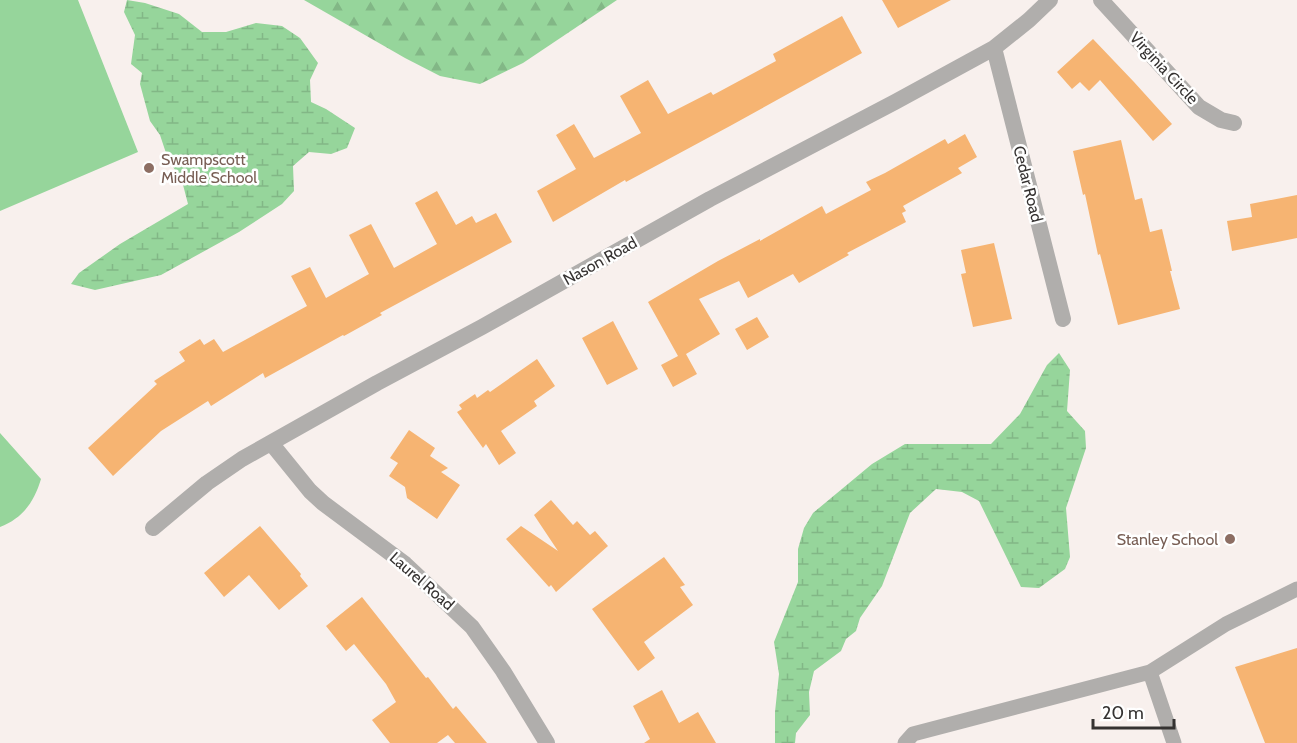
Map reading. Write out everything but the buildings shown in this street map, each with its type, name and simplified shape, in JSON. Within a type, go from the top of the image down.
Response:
[{"type":"street","name":"Nason Road","points":[[153,528],[207,483],[242,459],[710,199],[994,48],[1050,0]]},
{"type":"street","name":"Virginia Circle","points":[[1101,0],[1199,107],[1221,120],[1234,123]]},
{"type":"street","name":"Cedar Road","points":[[994,48],[1063,319]]},
{"type":"street","name":"Laurel Road","points":[[271,443],[310,491],[323,503],[405,564],[472,627],[503,671],[547,743]]},
{"type":"lane","points":[[905,743],[913,734],[1150,672],[1226,624],[1297,589]]},
{"type":"lane","points":[[1150,672],[1174,743]]},
{"type":"green space","points":[[0,0],[78,0],[138,152],[0,211]]},
{"type":"green space","points":[[127,0],[179,14],[202,32],[226,32],[256,23],[282,26],[300,38],[318,63],[310,80],[311,102],[355,128],[347,148],[331,154],[309,152],[293,166],[294,191],[282,204],[239,232],[161,275],[95,290],[71,284],[79,273],[120,244],[188,204],[182,181],[168,159],[160,135],[150,121],[140,84],[142,73],[131,64],[135,35],[124,12]]},
{"type":"green space","points":[[304,0],[617,0],[523,63],[480,84],[440,76]]},
{"type":"green space","points":[[1059,353],[1070,370],[1067,411],[1085,431],[1086,448],[1066,508],[1070,557],[1065,569],[1039,588],[1021,587],[979,501],[962,492],[936,489],[910,513],[882,586],[860,618],[856,631],[846,639],[841,651],[814,671],[809,692],[810,715],[796,733],[795,743],[775,743],[779,674],[774,642],[798,582],[798,549],[804,528],[813,513],[872,464],[905,444],[991,444],[1020,414],[1047,365]]},
{"type":"green space","points":[[0,433],[41,479],[31,502],[21,514],[0,527]]},
{"type":"place","name":"Swampscott Middle School","points":[[149,168]]},
{"type":"place","name":"Stanley School","points":[[1230,539]]}]
